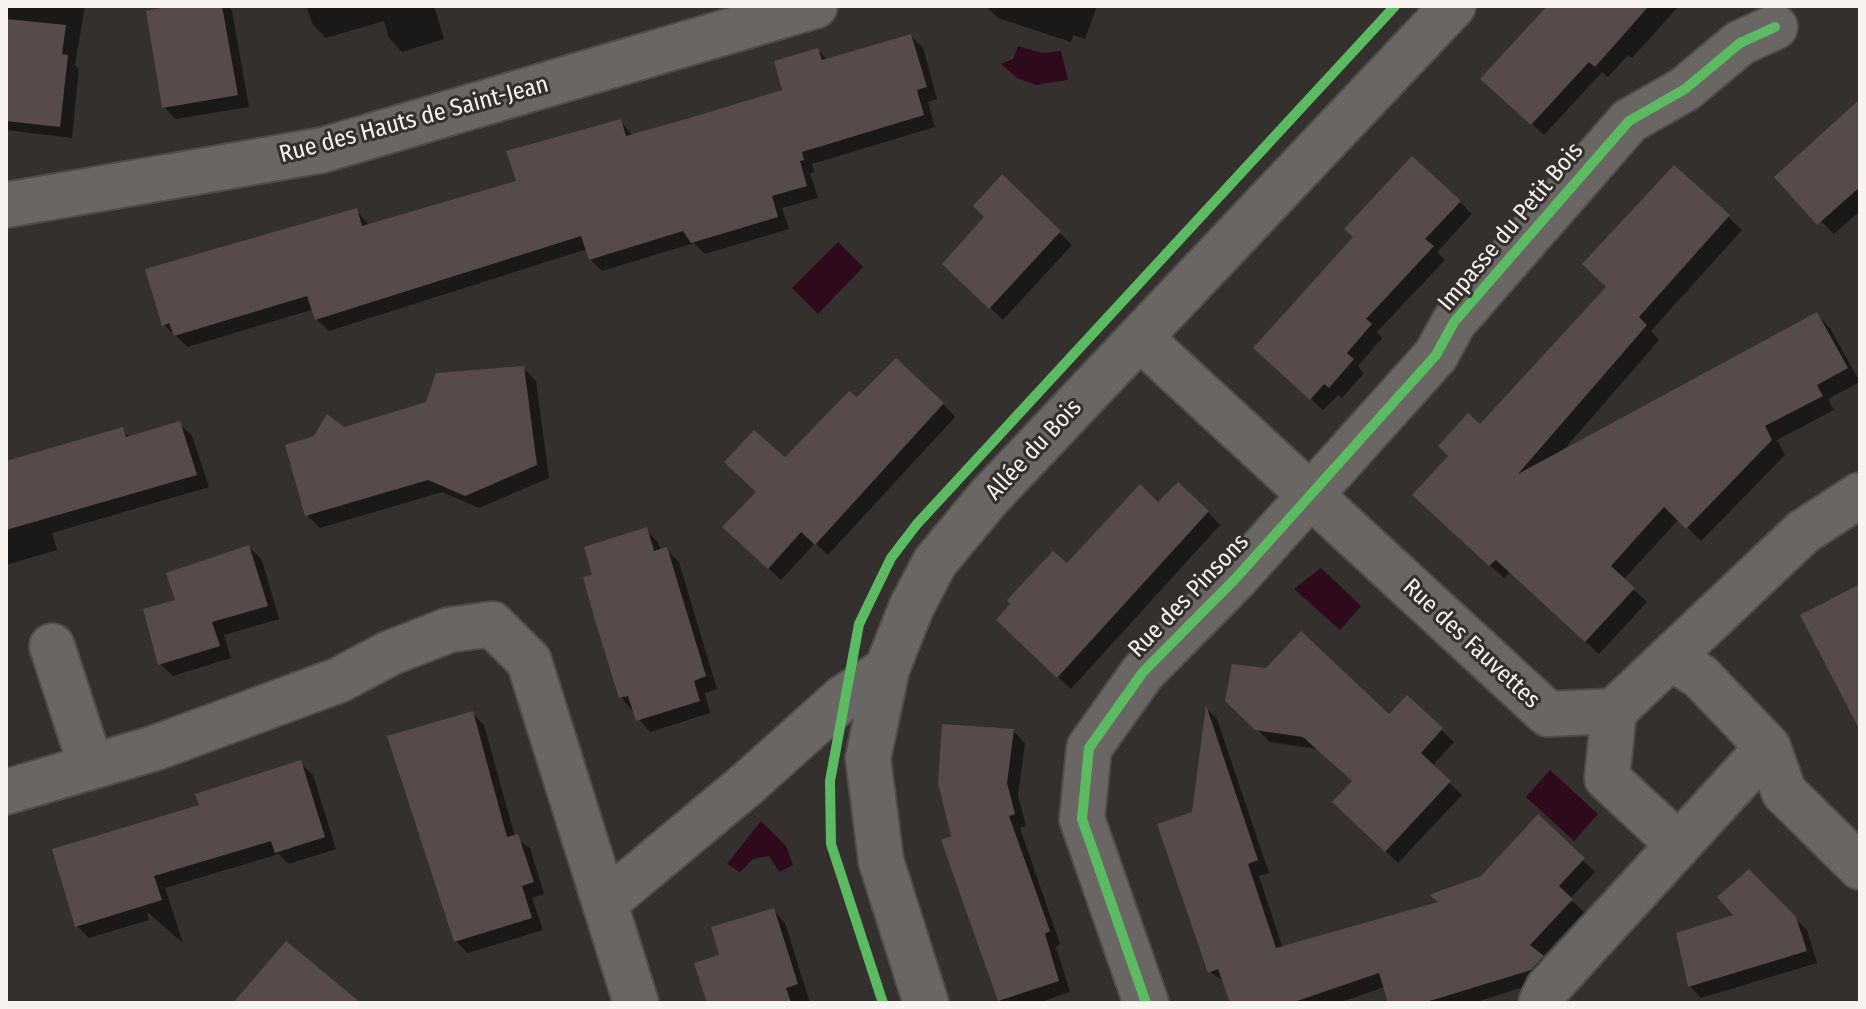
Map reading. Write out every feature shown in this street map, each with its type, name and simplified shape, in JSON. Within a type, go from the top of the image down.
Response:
[{"type":"street","name":"Rue des Hauts de Saint-Jean","points":[[6,205],[323,150],[815,6]]},
{"type":"street","name":"Allée du Bois","points":[[926,1003],[881,861],[868,758],[887,669],[911,608],[935,562],[989,497],[1453,6]]},
{"type":"street","name":"Impasse du Petit Bois","points":[[1312,494],[1436,355],[1454,322],[1629,121],[1685,89],[1740,43],[1775,27]]},
{"type":"street","name":"Rue des Fauvettes","points":[[1140,338],[1548,714],[1614,711]]},
{"type":"street","name":"Rue des Pinsons","points":[[1146,1003],[1082,819],[1089,748],[1143,672],[1236,578],[1312,494]]},
{"type":"street","points":[[1678,844],[1607,778],[1614,711],[1803,532],[1860,495]]},
{"type":"street","points":[[6,792],[155,748],[339,680],[390,653],[449,630],[492,624],[529,661],[607,901],[636,1003]]},
{"type":"street","points":[[52,646],[91,766]]},
{"type":"street","points":[[1672,659],[1700,676],[1768,747],[1784,792],[1860,867]]},
{"type":"street","points":[[607,901],[746,785],[843,698],[887,669]]},
{"type":"street","points":[[1541,1003],[1548,988],[1768,747]]},
{"type":"shaded area","points":[[1018,46],[1042,53],[1061,51],[1068,80],[1036,85],[1017,78],[1001,64],[1013,59]]},
{"type":"shaded area","points":[[838,242],[863,267],[818,314],[792,288]]},
{"type":"shaded area","points":[[1321,568],[1361,606],[1340,630],[1294,589]]},
{"type":"shaded area","points":[[1550,770],[1598,814],[1574,841],[1526,797]]},
{"type":"shaded area","points":[[761,821],[786,846],[793,865],[779,872],[769,856],[753,859],[740,872],[727,864]]},
{"type":"building","points":[[171,6],[222,6],[238,95],[162,108],[146,11]]},
{"type":"building","points":[[1547,6],[1649,6],[1595,67],[1589,62],[1531,125],[1480,79]]},
{"type":"building","points":[[6,19],[66,25],[62,54],[68,55],[60,127],[6,121]]},
{"type":"building","points":[[911,34],[927,87],[917,90],[924,115],[802,152],[804,160],[800,161],[807,186],[772,196],[778,217],[691,243],[683,231],[589,260],[581,236],[315,320],[307,296],[174,336],[169,323],[162,326],[145,269],[357,208],[362,226],[516,181],[506,151],[621,119],[626,136],[693,117],[782,90],[774,61],[818,48],[822,60]]},
{"type":"building","points":[[1860,99],[1860,187],[1817,225],[1774,177]]},
{"type":"building","points":[[1412,156],[1461,201],[1425,239],[1434,246],[1366,319],[1372,324],[1347,353],[1354,359],[1329,388],[1324,384],[1310,400],[1253,348],[1353,237],[1344,229]]},
{"type":"building","points":[[1674,165],[1730,215],[1639,317],[1647,325],[1518,474],[1817,312],[1848,368],[1817,385],[1823,396],[1765,426],[1772,440],[1686,529],[1664,507],[1611,566],[1635,588],[1585,642],[1496,560],[1489,566],[1412,495],[1448,456],[1438,446],[1468,413],[1480,424],[1606,287],[1582,264]]},
{"type":"building","points":[[1002,174],[1061,231],[989,309],[942,264],[984,217],[973,206]]},
{"type":"building","points":[[896,358],[944,403],[815,545],[801,532],[768,569],[722,527],[756,492],[724,462],[754,430],[785,457],[849,391],[857,397]]},
{"type":"building","points":[[524,366],[537,465],[465,496],[428,480],[305,516],[285,445],[314,436],[327,414],[344,427],[426,402],[436,373]]},
{"type":"building","points":[[180,421],[197,475],[6,530],[6,461],[123,427],[126,437]]},
{"type":"building","points":[[1178,482],[1209,511],[1057,678],[996,620],[1010,604],[1007,600],[1053,551],[1067,563],[1140,484],[1158,502]]},
{"type":"building","points":[[647,527],[654,551],[667,547],[706,676],[694,681],[700,701],[636,721],[628,696],[619,698],[594,617],[583,577],[592,575],[584,547]]},
{"type":"building","points":[[249,545],[268,606],[212,622],[220,646],[158,665],[143,609],[175,600],[166,573]]},
{"type":"building","points":[[1860,584],[1860,731],[1800,615]]},
{"type":"building","points":[[1301,631],[1389,714],[1407,695],[1443,728],[1421,753],[1451,781],[1385,852],[1332,802],[1352,781],[1303,737],[1255,730],[1225,701],[1232,664],[1266,668]]},
{"type":"building","points":[[1206,705],[1258,860],[1248,864],[1276,948],[1438,902],[1429,895],[1481,876],[1538,814],[1585,858],[1559,886],[1573,899],[1530,945],[1544,956],[1531,970],[1423,1003],[1388,1003],[1379,973],[1291,1003],[1230,1003],[1218,969],[1208,973],[1157,824],[1192,812]]},
{"type":"building","points":[[473,711],[507,837],[518,834],[534,882],[522,886],[532,918],[454,942],[387,736]]},
{"type":"building","points":[[942,724],[1014,729],[1007,783],[1015,814],[1009,816],[1050,931],[1045,934],[1059,981],[998,1001],[941,840],[951,836],[938,783]]},
{"type":"building","points":[[301,760],[325,837],[275,853],[271,841],[154,876],[162,900],[75,927],[52,849],[199,805],[195,794]]},
{"type":"building","points":[[1749,869],[1796,917],[1807,951],[1688,987],[1676,933],[1733,915],[1717,897]]},
{"type":"building","points":[[774,908],[798,984],[786,988],[791,1003],[707,1003],[694,963],[719,955],[711,927]]},
{"type":"building","points":[[286,941],[361,1003],[233,1003]]},
{"type":"cycle path","points":[[883,1003],[831,844],[830,781],[859,624],[891,558],[917,524],[1395,6]]},
{"type":"cycle path","points":[[1146,1003],[1082,819],[1089,748],[1143,672],[1236,578],[1436,355],[1454,322],[1629,121],[1685,89],[1740,43],[1775,27]]}]
